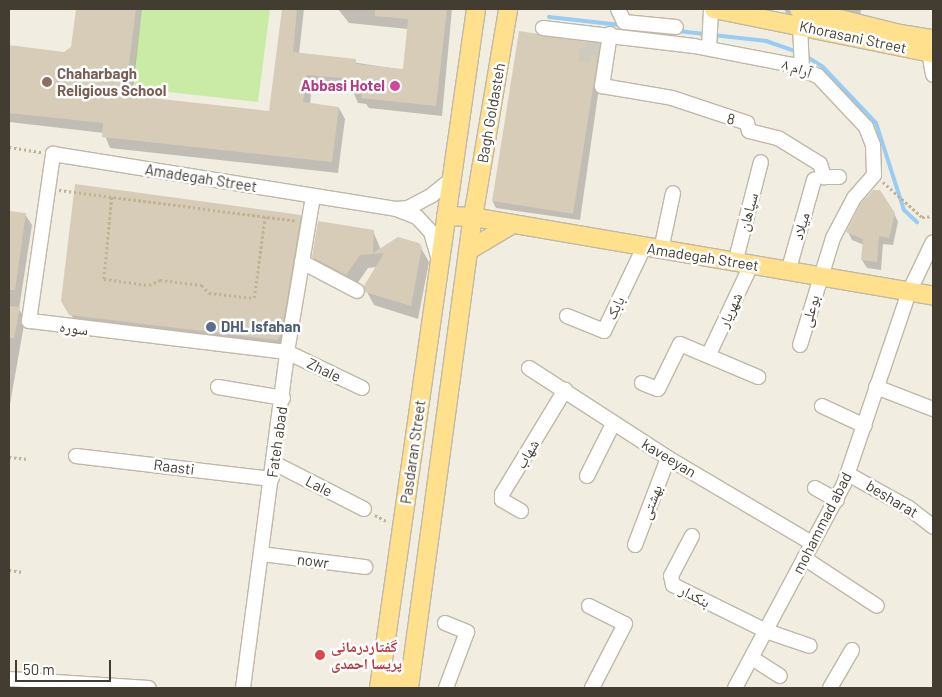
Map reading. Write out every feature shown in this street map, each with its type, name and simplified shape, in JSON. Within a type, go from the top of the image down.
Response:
[{"type":"main road","name":"Bagh Goldasteh","points":[[446,216],[476,9]]},
{"type":"main road","points":[[507,16],[516,9]]},
{"type":"main road","name":"Khorasani Street","points":[[712,9],[800,17],[900,34],[932,48]]},
{"type":"main road","name":"Bagh Goldasteh","points":[[473,216],[507,16]]},
{"type":"main road","name":"Amadegah Street","points":[[446,216],[473,216],[511,225],[933,296]]},
{"type":"main road","name":"Pasdaran Street","points":[[379,688],[446,216]]},
{"type":"main road","name":"Pasdaran Street","points":[[409,688],[473,216]]},
{"type":"main road","points":[[439,265],[449,254],[468,257],[511,225]]},
{"type":"main road","points":[[383,664],[391,680],[398,682],[406,681],[413,662]]},
{"type":"street","points":[[618,9],[624,22],[676,27]]},
{"type":"street","points":[[709,48],[712,9]]},
{"type":"street","points":[[800,17],[802,69]]},
{"type":"street","name":"۸ آرام","points":[[543,28],[610,34],[709,48],[770,59],[818,76],[866,127],[873,146],[874,175],[854,198],[834,238],[820,276]]},
{"type":"street","name":"8","points":[[610,34],[602,86],[672,98],[747,123],[749,131],[778,138],[820,164],[824,177],[839,177]]},
{"type":"street","points":[[932,48],[933,75]]},
{"type":"street","name":"Amadegah Street","points":[[53,154],[393,209],[417,217],[431,232],[439,265]]},
{"type":"street","name":"سوره","points":[[53,154],[28,318],[31,323],[287,352]]},
{"type":"street","name":"سپاهان","points":[[743,264],[761,162]]},
{"type":"street","name":"Amadegah Street","points":[[393,209],[408,208],[432,195],[452,178]]},
{"type":"street","name":"میلاد","points":[[788,272],[814,180]]},
{"type":"street","points":[[652,249],[673,194]]},
{"type":"street","name":"Fateh abad","points":[[243,688],[283,398],[287,352],[313,196]]},
{"type":"street","name":"mohammad abad","points":[[734,688],[837,500],[865,426],[876,387],[909,292],[933,242]]},
{"type":"street","name":"بابک","points":[[568,316],[600,332],[604,331],[652,249]]},
{"type":"street","points":[[302,262],[357,291]]},
{"type":"street","name":"شهریار","points":[[709,354],[743,264]]},
{"type":"street","name":"بوعلی","points":[[800,345],[820,276]]},
{"type":"street","points":[[642,383],[658,388],[680,344],[709,354],[758,377]]},
{"type":"street","name":"Zhale","points":[[287,352],[362,388]]},
{"type":"street","name":"kaveeyan","points":[[529,368],[566,390],[613,424],[812,543]]},
{"type":"street","points":[[218,387],[283,398]]},
{"type":"street","points":[[876,387],[933,409]]},
{"type":"street","name":"شهاب","points":[[522,512],[502,500],[502,494],[566,390]]},
{"type":"street","points":[[822,406],[865,426]]},
{"type":"street","points":[[587,476],[613,424]]},
{"type":"street","name":"Raasti","points":[[76,456],[272,479]]},
{"type":"street","name":"بهشتی","points":[[635,545],[668,458]]},
{"type":"street","name":"Lale","points":[[274,464],[364,509]]},
{"type":"street","name":"besharat","points":[[848,474],[909,508],[933,527]]},
{"type":"street","points":[[815,488],[837,500]]},
{"type":"street","name":"بنکدار","points":[[692,536],[671,582],[766,632]]},
{"type":"street","name":"nowr","points":[[261,554],[364,567]]},
{"type":"street","points":[[804,558],[877,606]]},
{"type":"street","points":[[589,606],[624,624],[592,688]]},
{"type":"street","points":[[444,623],[472,633],[446,688]]},
{"type":"street","points":[[766,632],[810,646]]},
{"type":"street","points":[[830,688],[852,650]]},
{"type":"street","points":[[752,658],[780,676]]},
{"type":"street","points":[[9,679],[42,685],[149,688]]},
{"type":"path","points":[[9,147],[53,154]]},
{"type":"path","points":[[48,188],[308,222]]},
{"type":"path","points":[[897,192],[905,203],[922,217],[933,216]]},
{"type":"path","points":[[112,197],[104,279],[150,286],[160,280],[202,286],[208,292],[254,298],[265,217]]},
{"type":"path","points":[[9,457],[28,459]]},
{"type":"path","points":[[364,509],[402,529]]},
{"type":"path","points":[[9,570],[23,572]]},
{"type":"green space","points":[[142,9],[270,9],[258,102],[132,88]]},
{"type":"building","name":"Abbasi Hotel","points":[[76,9],[136,9],[125,95],[269,111],[282,9],[297,9],[293,52],[356,59],[356,64],[403,69],[408,19],[375,16],[375,9],[447,9],[436,106],[361,98],[362,94],[350,93],[352,79],[307,75],[303,102],[339,107],[332,162],[102,137],[103,123],[9,113],[9,45],[64,52],[71,47]]},
{"type":"building","points":[[519,31],[600,44],[573,214],[492,201]]},
{"type":"building","points":[[75,184],[301,215],[281,335],[277,340],[69,315],[61,301]]},
{"type":"building","points":[[873,190],[880,190],[895,213],[889,238],[879,236],[877,262],[861,260],[863,239],[846,232],[861,203]]},
{"type":"building","points":[[9,211],[26,213],[15,290],[9,290]]},
{"type":"building","points":[[318,221],[374,230],[373,253],[398,237],[419,243],[422,247],[411,306],[365,292],[364,286],[384,253],[360,255],[346,275],[312,257]]},
{"type":"building","points":[[9,306],[20,307],[14,338],[9,338]]},
{"type":"waterway","points":[[549,17],[621,25]]},
{"type":"waterway","points":[[678,31],[766,41],[798,52]]},
{"type":"waterway","points":[[804,55],[823,67],[876,123],[904,210],[917,222]]},
{"type":"tunnel","points":[[579,55],[590,55],[596,33]]},
{"type":"place","name":"Chaharbagh Religious School","points":[[47,82]]},
{"type":"place","name":"Abbasi Hotel","points":[[395,86]]},
{"type":"place","name":"DHL Isfahan","points":[[211,327]]},
{"type":"place","name":"گفتاردرمانی پریسا احمدی","points":[[320,655]]}]
